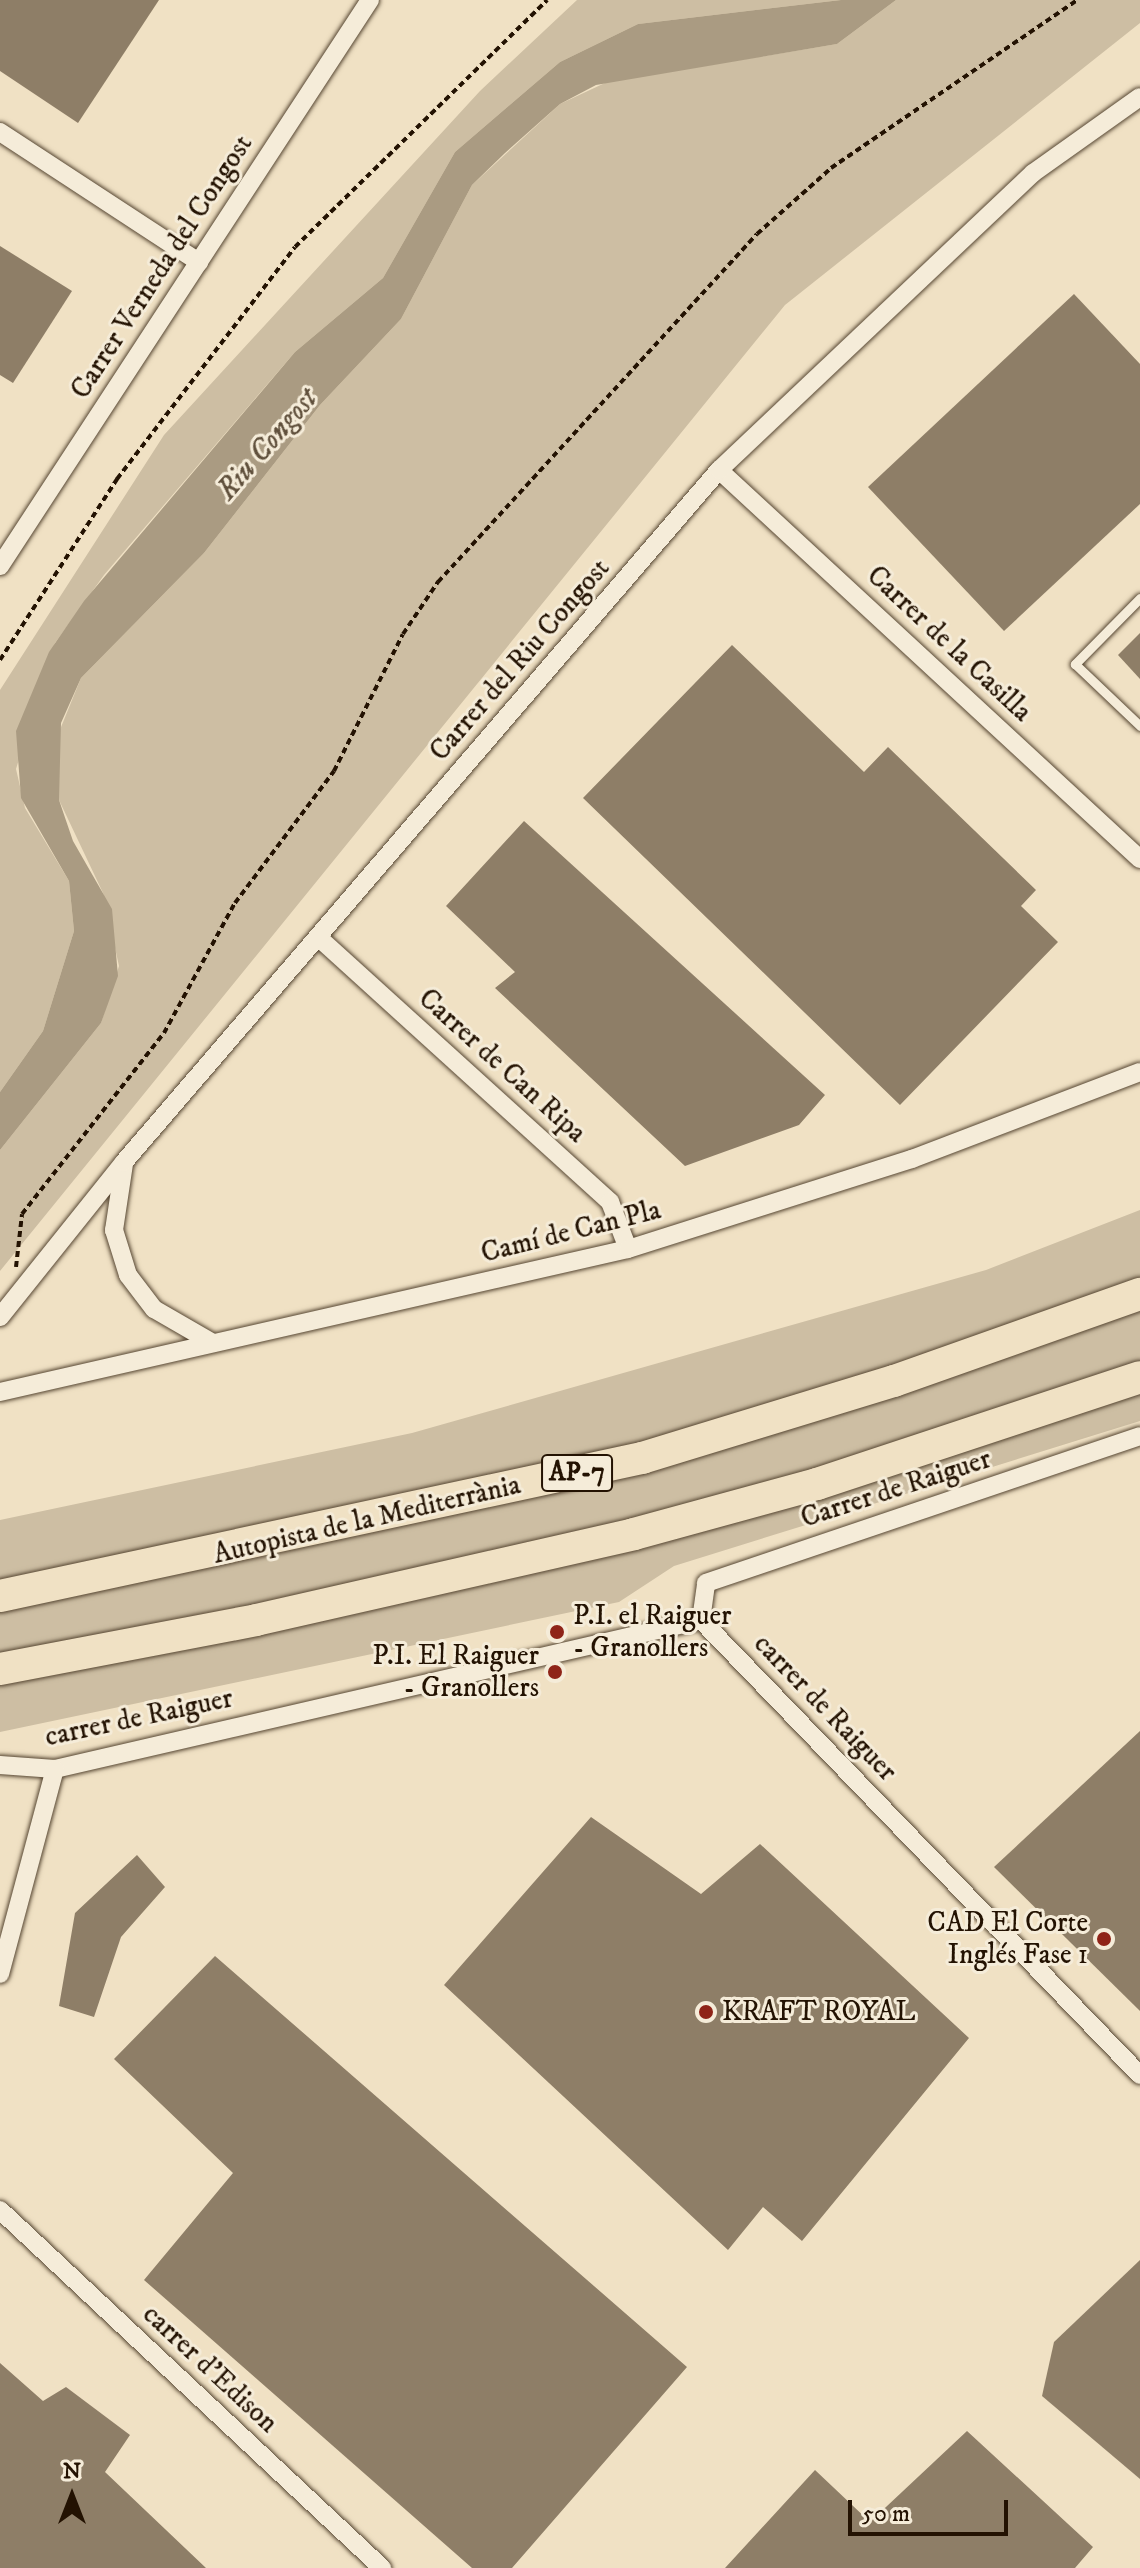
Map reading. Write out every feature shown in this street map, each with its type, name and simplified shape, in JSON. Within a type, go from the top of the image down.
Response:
[{"type":"highway","name":"Autopista de la Mediterrània","points":[[0,1596],[642,1458],[894,1381],[1140,1294]]},
{"type":"highway","points":[[0,1669],[272,1617],[634,1534],[817,1484],[1140,1377]]},
{"type":"street","name":"Carrer Verneda del Congost","points":[[0,566],[370,0]]},
{"type":"street","name":"Carrer del Riu Congost","points":[[0,1317],[124,1162],[719,470],[1033,173],[1140,97]]},
{"type":"street","points":[[0,132],[199,262]]},
{"type":"street","name":"Carrer de la Casilla","points":[[719,470],[1140,859]]},
{"type":"street","name":"Carrer de Can Ripa","points":[[319,938],[610,1202],[628,1249]]},
{"type":"street","name":"Camí de Can Pla","points":[[0,1392],[628,1249],[912,1159],[1140,1072]]},
{"type":"street","points":[[124,1162],[114,1230],[128,1275],[154,1309],[213,1343]]},
{"type":"street","name":"Carrer de Raiguer","points":[[701,1620],[706,1583],[1140,1436]]},
{"type":"street","name":"carrer de Raiguer","points":[[0,1765],[55,1769],[701,1620],[1140,2075]]},
{"type":"street","points":[[0,1974],[55,1769]]},
{"type":"street","name":"carrer d'Edison","points":[[0,2210],[382,2568]]},
{"type":"lane","points":[[1140,598],[1075,664],[1140,726]]},
{"type":"path","points":[[0,660],[117,479],[295,247],[547,0]]},
{"type":"path","points":[[26,1282],[15,1265],[22,1214],[164,1033],[235,903],[334,771],[403,634],[438,582],[757,234],[831,168],[1077,0]]},
{"type":"shaded area","points":[[577,0],[841,0],[638,24],[560,62],[455,152],[383,278],[295,352],[104,575],[55,643],[16,769],[25,808],[69,881],[74,931],[43,1031],[0,1092],[0,690],[164,435],[480,91]]},
{"type":"shaded area","points":[[896,0],[1140,0],[1140,23],[785,305],[0,1271],[0,1150],[101,1023],[119,966],[103,893],[59,800],[59,732],[81,678],[204,553],[320,405],[401,319],[472,185],[560,104],[607,82],[837,44]]},
{"type":"shaded area","points":[[1140,1210],[1140,1421],[674,1566],[619,1602],[0,1732],[0,1520],[412,1433],[986,1270]]},
{"type":"water","name":"Riu Congost","points":[[841,0],[896,0],[837,44],[596,85],[560,104],[505,153],[472,185],[401,319],[320,405],[204,553],[81,678],[61,723],[59,800],[73,841],[112,909],[118,976],[101,1023],[0,1150],[0,1092],[43,1031],[74,931],[69,881],[21,798],[16,731],[49,652],[84,601],[295,352],[383,278],[455,152],[560,62],[638,24]]},
{"type":"building","points":[[0,0],[159,0],[78,123],[0,71]]},
{"type":"building","points":[[0,246],[72,291],[13,383],[0,375]]},
{"type":"building","points":[[1074,294],[1140,364],[1140,504],[1004,631],[868,487]]},
{"type":"building","points":[[1140,633],[1140,679],[1118,655]]},
{"type":"building","points":[[732,645],[864,772],[888,747],[1036,890],[1021,906],[1058,942],[900,1105],[583,798]]},
{"type":"building","points":[[524,821],[825,1095],[799,1125],[685,1166],[495,988],[515,972],[446,906]]},
{"type":"building","name":"CAD El Corte Inglés Fase 1","points":[[1140,1731],[1140,2011],[994,1867]]},
{"type":"building","name":"KRAFT ROYAL","points":[[591,1817],[701,1894],[760,1844],[969,2038],[802,2241],[763,2207],[728,2250],[444,1985]]},
{"type":"building","points":[[137,1855],[165,1887],[121,1937],[94,2017],[59,2006],[75,1913]]},
{"type":"building","points":[[215,1956],[687,2367],[512,2568],[472,2568],[144,2280],[233,2173],[114,2059]]},
{"type":"building","points":[[1140,2260],[1140,2479],[1042,2396],[1054,2342]]},
{"type":"building","points":[[0,2363],[43,2401],[66,2387],[130,2435],[105,2472],[206,2568],[0,2568]]},
{"type":"building","points":[[967,2431],[1093,2547],[1075,2568],[725,2568],[815,2470],[870,2522]]},
{"type":"place","name":"P.I. el Raiguer - Granollers","points":[[557,1632]]},
{"type":"place","name":"P.I. El Raiguer - Granollers","points":[[555,1672]]},
{"type":"place","name":"CAD El Corte Inglés Fase 1","points":[[1104,1939]]},
{"type":"place","name":"KRAFT ROYAL","points":[[706,2012]]}]
